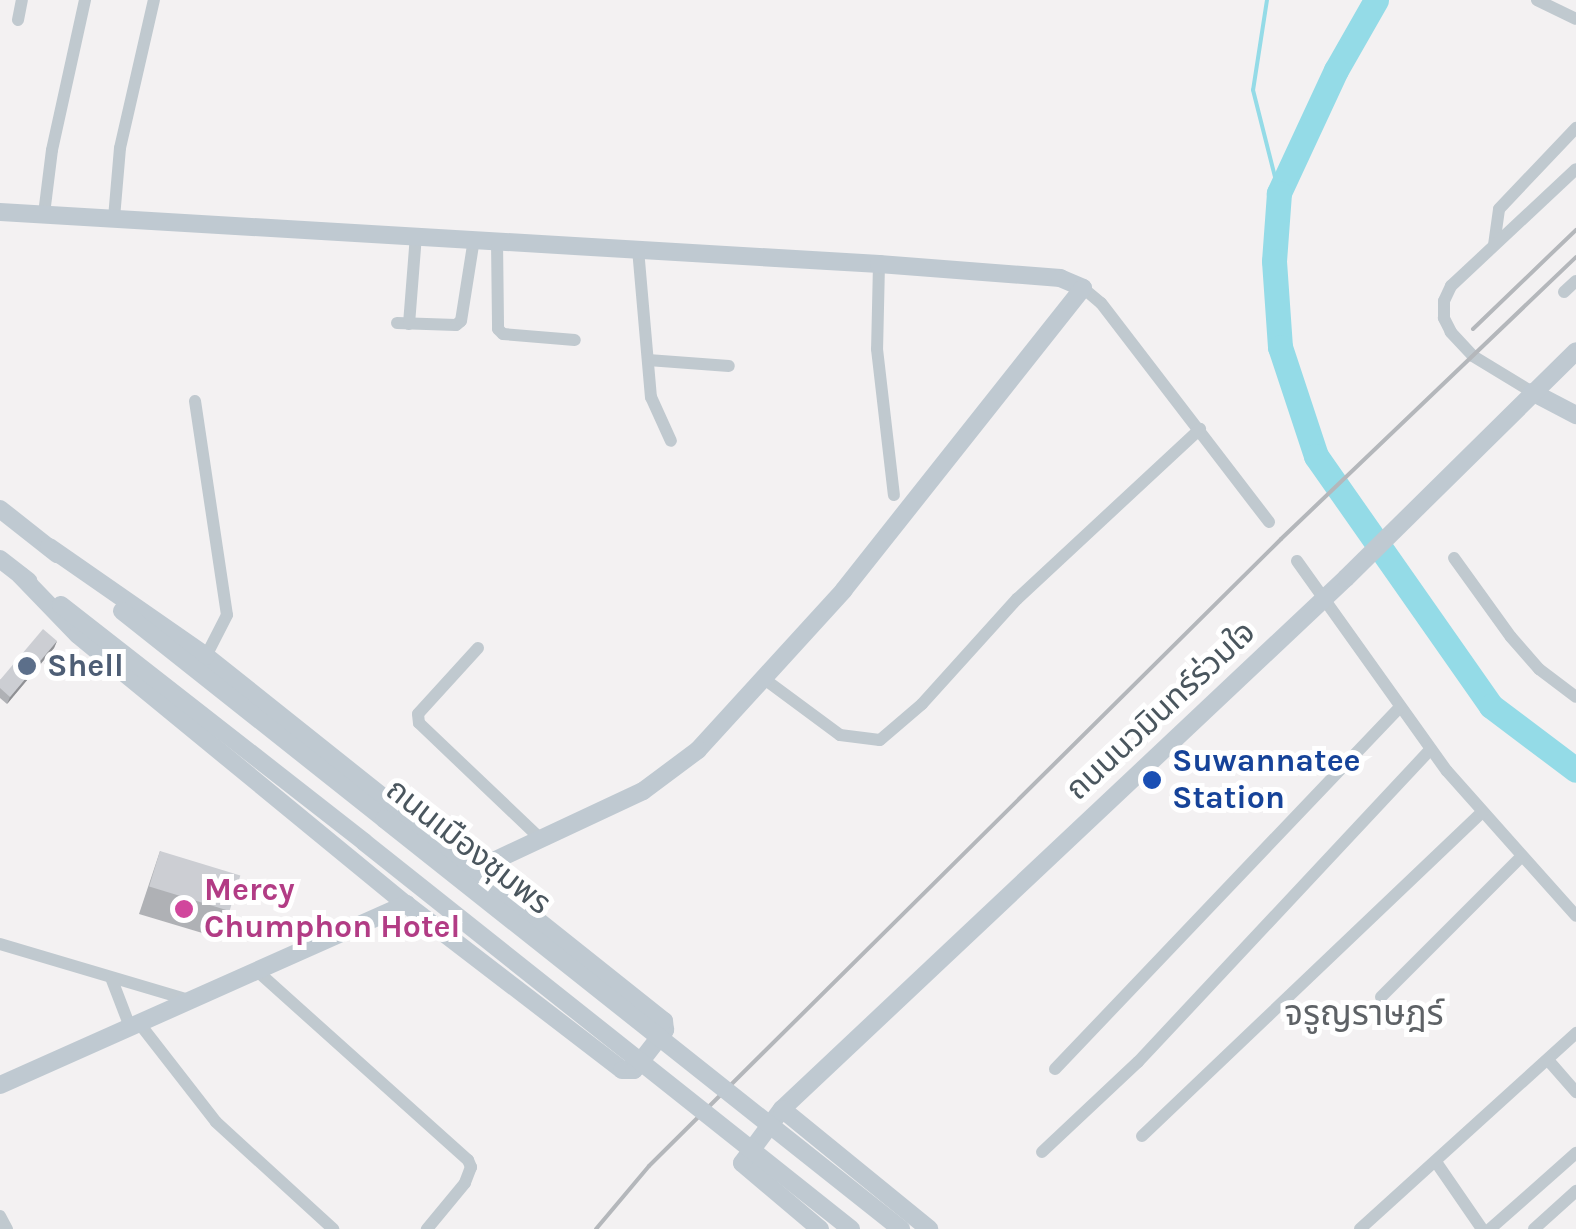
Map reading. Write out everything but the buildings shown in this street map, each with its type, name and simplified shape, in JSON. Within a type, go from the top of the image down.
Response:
[{"type":"street","points":[[18,20],[22,0]]},
{"type":"street","points":[[44,214],[52,150],[85,0]]},
{"type":"street","points":[[114,218],[120,148],[154,0]]},
{"type":"street","points":[[1537,0],[1576,19]]},
{"type":"street","points":[[1494,245],[1498,209],[1576,128]]},
{"type":"street","points":[[1576,169],[1451,286],[1444,301],[1444,318],[1473,356],[1576,415]]},
{"type":"street","points":[[0,212],[1060,278],[1083,288],[1101,303],[1269,522]]},
{"type":"street","points":[[416,236],[403,323],[456,325],[461,321],[474,239]]},
{"type":"street","points":[[498,241],[498,329],[503,334],[575,340]]},
{"type":"street","points":[[638,249],[650,397],[671,441]]},
{"type":"street","points":[[879,264],[877,349],[894,495]]},
{"type":"street","points":[[1564,292],[1576,280]]},
{"type":"street","points":[[474,870],[667,777],[844,590],[1083,288]]},
{"type":"street","name":"ถนนนวมินทร์ร่วมใจ","points":[[820,1229],[742,1163],[782,1109],[1346,578],[1576,352]]},
{"type":"street","points":[[648,360],[729,366]]},
{"type":"street","points":[[194,401],[227,616],[206,656]]},
{"type":"street","points":[[763,678],[840,735],[880,740],[922,704],[1006,610],[1200,429]]},
{"type":"street","name":"ถนนเมืองชุมพร","points":[[0,509],[901,1229]]},
{"type":"street","points":[[20,575],[78,635],[406,904],[622,1070],[634,1070],[666,1030],[664,1021],[206,656],[49,548]]},
{"type":"street","points":[[1454,558],[1539,669],[1576,697]]},
{"type":"street","name":"ถนนเมืองชุมพร","points":[[0,559],[852,1229]]},
{"type":"street","points":[[1297,560],[1430,750],[1576,916]]},
{"type":"street","points":[[478,648],[418,714],[418,723],[541,838]]},
{"type":"street","points":[[1055,1069],[1400,706]]},
{"type":"street","points":[[1042,1152],[1138,1062],[1430,750]]},
{"type":"street","points":[[1142,1136],[1482,812]]},
{"type":"street","points":[[1380,998],[1522,856]]},
{"type":"street","points":[[0,1085],[406,904]]},
{"type":"street","points":[[0,944],[190,1000]]},
{"type":"street","points":[[256,970],[468,1160],[471,1167],[465,1182],[427,1229]]},
{"type":"street","points":[[112,980],[134,1025],[216,1122],[333,1229]]},
{"type":"street","points":[[1360,1229],[1576,1034]]},
{"type":"street","points":[[1548,1060],[1576,1092]]},
{"type":"street","points":[[782,1109],[930,1229]]},
{"type":"street","points":[[1490,1229],[1576,1153]]},
{"type":"street","points":[[1436,1162],[1482,1229]]},
{"type":"street","points":[[1534,1229],[1576,1191]]},
{"type":"street","points":[[0,1216],[7,1229]]},
{"type":"waterway","points":[[1267,0],[1253,90],[1279,193]]},
{"type":"waterway","points":[[1376,0],[1336,70],[1279,193],[1274,261],[1280,347],[1316,456],[1491,706],[1576,770]]},
{"type":"railway","points":[[1473,329],[1576,230]]},
{"type":"railway","points":[[596,1229],[649,1166],[1281,539],[1576,257]]},
{"type":"place","name":"Shell","points":[[27,666]]},
{"type":"place","name":"Suwannatee Station","points":[[1152,780]]},
{"type":"place","name":"Mercy Chumphon Hotel","points":[[184,909]]},
{"type":"district","name":"จรูญราษฎร์","points":[[1364,1014]]}]
